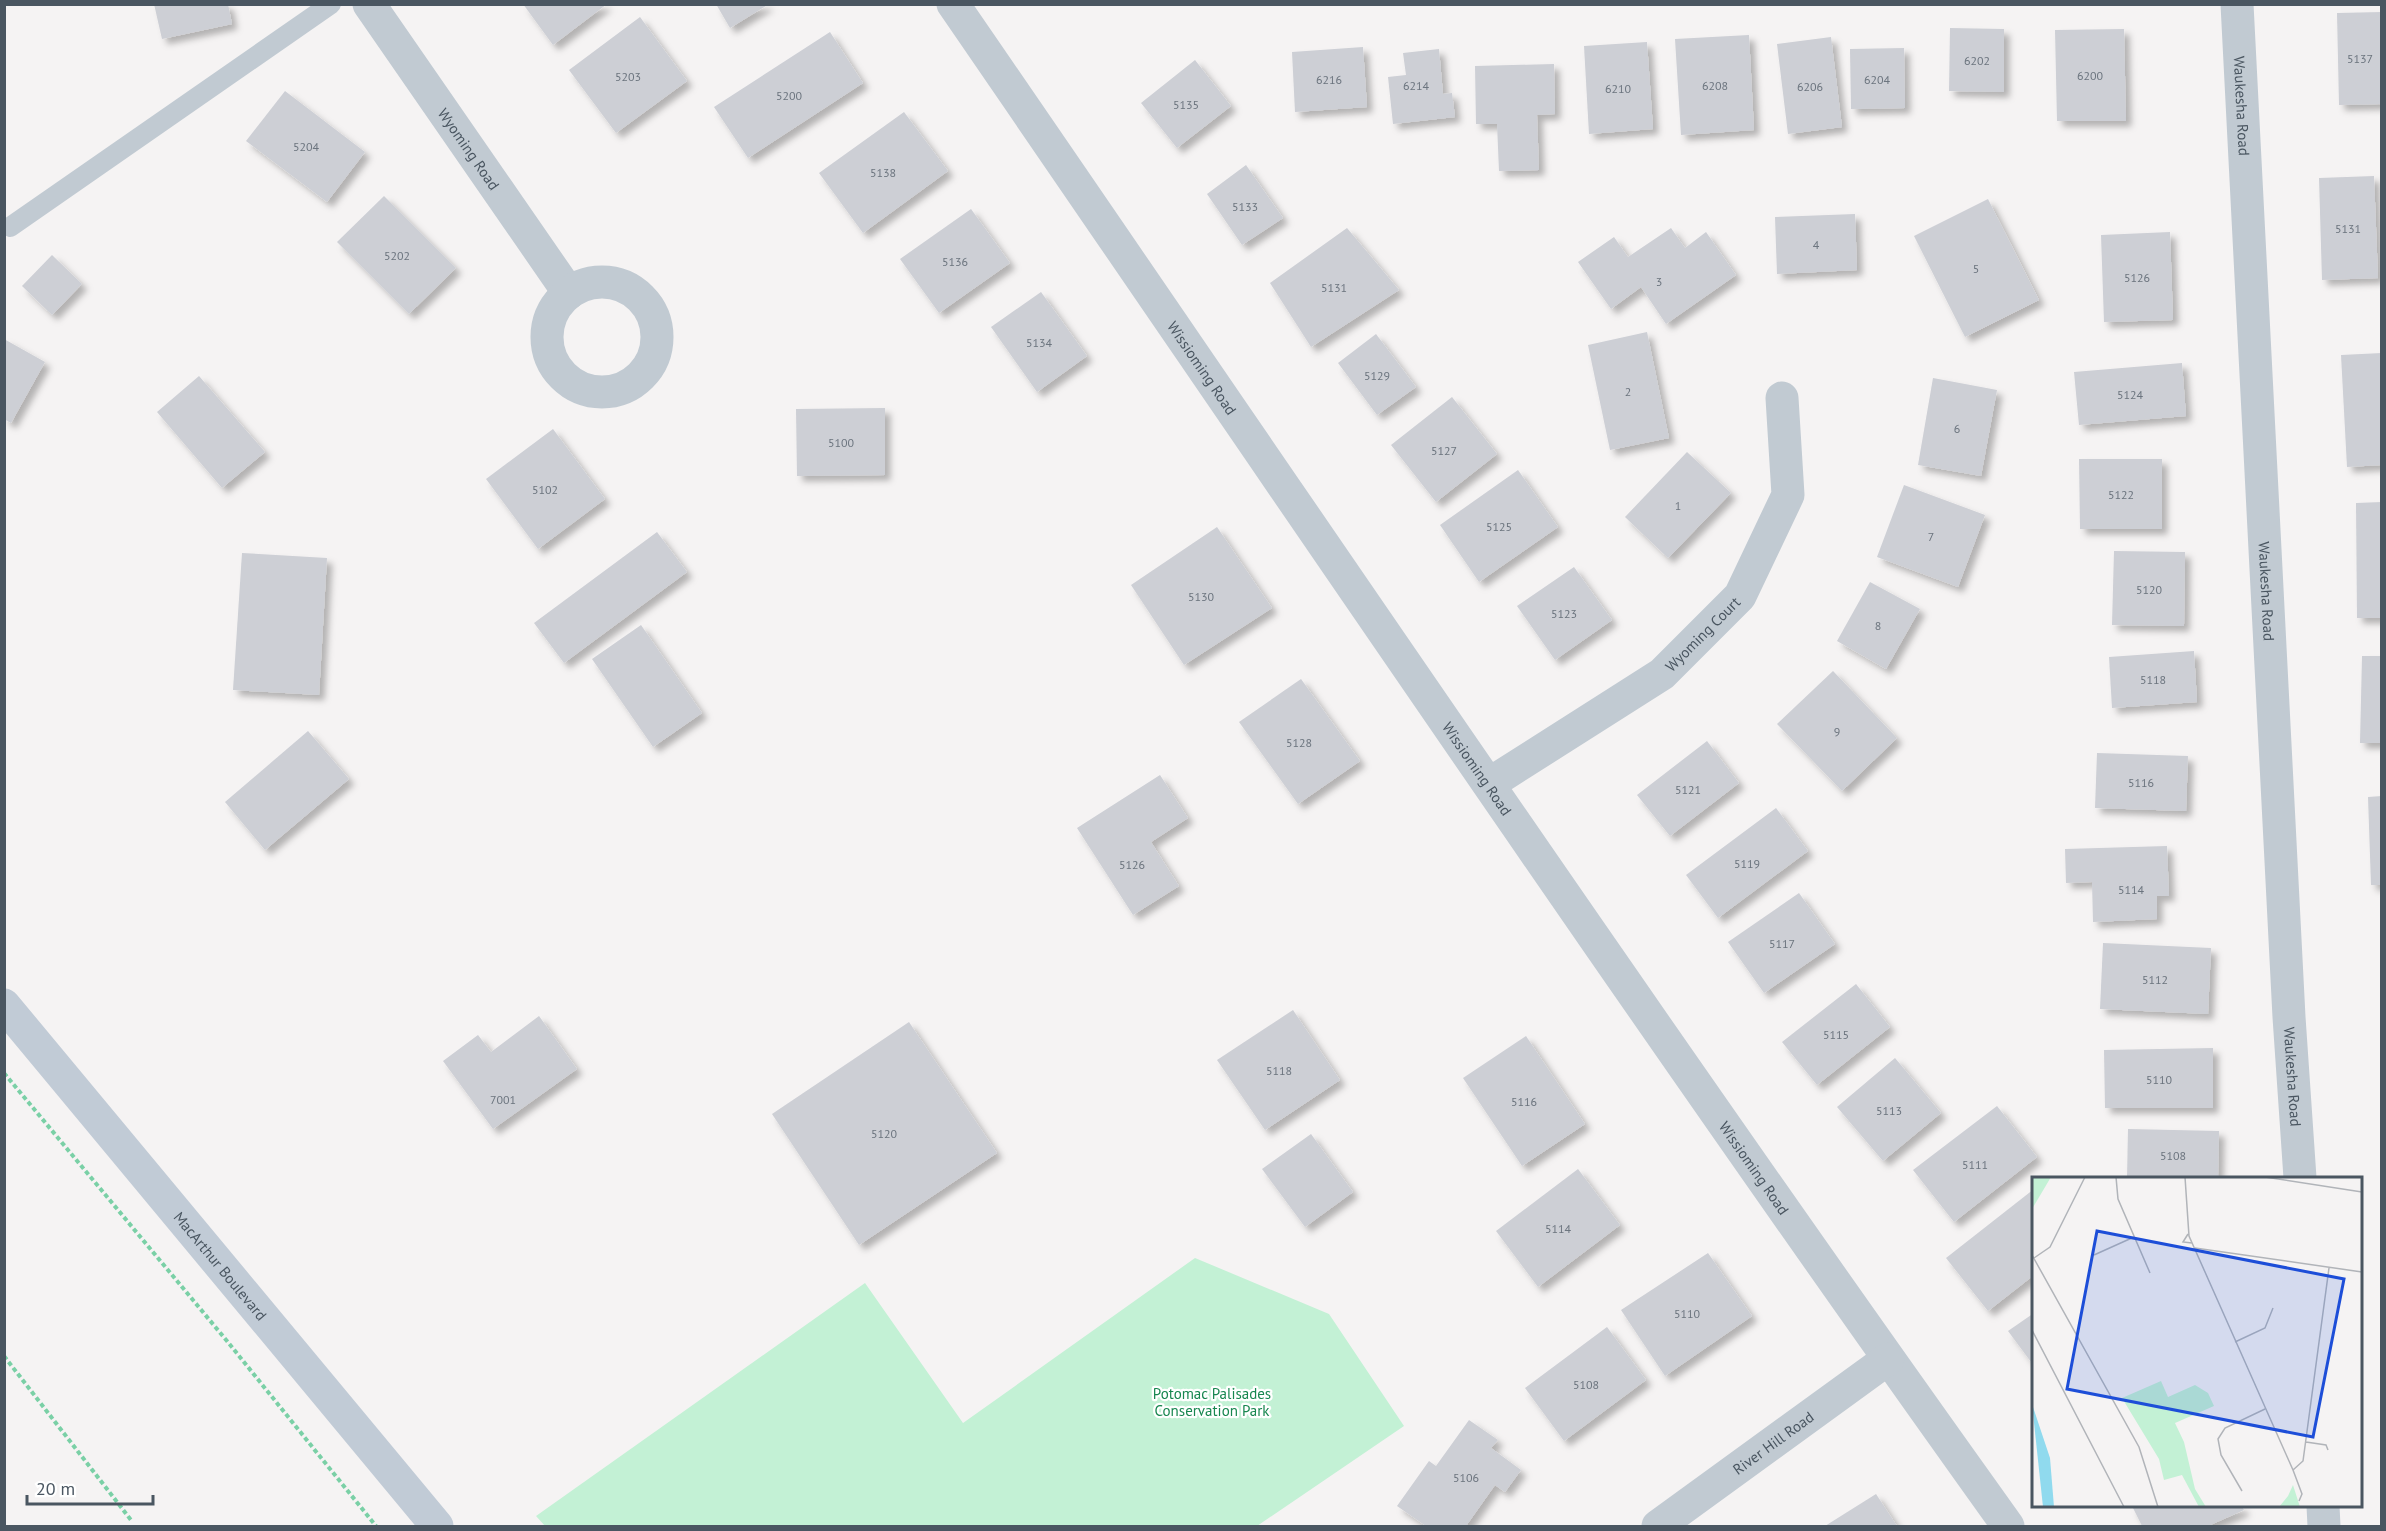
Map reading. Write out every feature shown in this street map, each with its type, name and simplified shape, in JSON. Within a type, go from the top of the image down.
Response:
[{"type":"main road","name":"MacArthur Boulevard","points":[[4,1005],[437,1527]]},
{"type":"street","name":"Wyoming Road","points":[[369,4],[569,292]]},
{"type":"street","name":"Wissioming Road","points":[[953,4],[1489,784],[1888,1359],[2008,1527]]},
{"type":"street","name":"Waukesha Road","points":[[2237,4],[2289,1017],[2300,1177]]},
{"type":"street","name":"Wyoming Court","points":[[1489,784],[1662,674],[1740,596],[1788,495],[1782,398]]},
{"type":"street","name":"River Hill Road","points":[[1658,1527],[1888,1359]]},
{"type":"street","points":[[2323,1507],[2324,1527]]},
{"type":"lane","points":[[10,227],[331,4]]},
{"type":"path","points":[[4,1073],[227,1341],[376,1527]]},
{"type":"path","points":[[4,1356],[131,1520]]},
{"type":"green space","name":"Potomac Palisades Conservation Park","points":[[1195,1258],[1329,1314],[1404,1426],[1257,1526],[545,1526],[536,1516],[865,1283],[963,1423]]},
{"type":"building","points":[[154,4],[228,4],[232,24],[162,39]]},
{"type":"building","points":[[523,4],[607,4],[553,45]]},
{"type":"building","points":[[716,4],[769,4],[730,28]]},
{"type":"building","points":[[2382,12],[2382,104],[2339,105],[2337,13]]},
{"type":"building","points":[[640,17],[687,81],[616,133],[569,70]]},
{"type":"building","points":[[1950,28],[2004,29],[2004,92],[1949,91]]},
{"type":"building","points":[[2124,29],[2126,121],[2057,121],[2055,30]]},
{"type":"building","points":[[830,32],[863,83],[748,158],[714,107]]},
{"type":"building","points":[[1749,35],[1754,130],[1681,135],[1675,39]]},
{"type":"building","points":[[1831,37],[1842,127],[1788,134],[1777,44]]},
{"type":"building","points":[[1647,42],[1653,129],[1589,134],[1584,46]]},
{"type":"building","points":[[1363,47],[1367,107],[1295,112],[1292,52]]},
{"type":"building","points":[[1904,48],[1905,108],[1851,109],[1850,49]]},
{"type":"building","points":[[1439,49],[1443,94],[1452,93],[1455,117],[1393,124],[1388,77],[1406,75],[1403,53]]},
{"type":"building","points":[[1195,60],[1231,106],[1177,148],[1141,103]]},
{"type":"building","points":[[1554,64],[1555,114],[1537,115],[1539,170],[1499,171],[1497,124],[1476,124],[1475,66]]},
{"type":"building","points":[[285,91],[365,152],[327,202],[246,141]]},
{"type":"building","points":[[904,112],[948,171],[863,233],[819,173]]},
{"type":"building","points":[[1246,165],[1283,218],[1242,245],[1207,194]]},
{"type":"building","points":[[2374,176],[2378,278],[2322,280],[2319,178]]},
{"type":"building","points":[[384,196],[456,268],[409,314],[337,242]]},
{"type":"building","points":[[1988,199],[2039,300],[1965,337],[1914,236]]},
{"type":"building","points":[[971,209],[1010,263],[939,313],[900,259]]},
{"type":"building","points":[[1855,214],[1857,270],[1777,274],[1775,217]]},
{"type":"building","points":[[1347,228],[1399,290],[1311,347],[1270,283]]},
{"type":"building","points":[[1671,228],[1685,248],[1706,232],[1736,275],[1666,324],[1641,287],[1611,309],[1578,262],[1614,237],[1628,257]]},
{"type":"building","points":[[2170,232],[2173,320],[2104,322],[2101,235]]},
{"type":"building","points":[[52,255],[82,284],[52,315],[22,286]]},
{"type":"building","points":[[1041,292],[1087,356],[1037,392],[991,327]]},
{"type":"building","points":[[1647,332],[1669,438],[1610,450],[1588,345]]},
{"type":"building","points":[[1376,334],[1416,387],[1377,415],[1338,363]]},
{"type":"building","points":[[4,339],[45,362],[11,423],[4,419]]},
{"type":"building","points":[[2382,353],[2382,465],[2347,467],[2341,355]]},
{"type":"building","points":[[2182,363],[2186,416],[2079,425],[2074,372]]},
{"type":"building","points":[[199,376],[265,452],[222,488],[157,412]]},
{"type":"building","points":[[1933,378],[1997,390],[1981,476],[1918,465]]},
{"type":"building","points":[[1452,397],[1497,454],[1436,502],[1391,445]]},
{"type":"building","points":[[885,408],[885,475],[797,476],[796,409]]},
{"type":"building","points":[[553,429],[605,499],[538,549],[486,479]]},
{"type":"building","points":[[1687,452],[1731,493],[1668,558],[1625,517]]},
{"type":"building","points":[[2079,459],[2162,459],[2162,529],[2080,529]]},
{"type":"building","points":[[1518,470],[1558,527],[1479,582],[1440,525]]},
{"type":"building","points":[[1904,485],[1985,515],[1958,587],[1877,557]]},
{"type":"building","points":[[2382,502],[2382,618],[2357,618],[2356,503]]},
{"type":"building","points":[[1217,527],[1272,608],[1184,665],[1131,585]]},
{"type":"building","points":[[657,532],[687,572],[564,663],[534,623]]},
{"type":"building","points":[[2114,551],[2185,552],[2184,626],[2112,625]]},
{"type":"building","points":[[242,553],[327,558],[319,695],[233,690]]},
{"type":"building","points":[[1574,567],[1612,620],[1555,660],[1517,606]]},
{"type":"building","points":[[1870,582],[1920,609],[1886,669],[1837,641]]},
{"type":"building","points":[[641,625],[702,713],[653,747],[592,659]]},
{"type":"building","points":[[2194,651],[2197,702],[2112,708],[2109,657]]},
{"type":"building","points":[[2362,656],[2382,656],[2382,743],[2360,743]]},
{"type":"building","points":[[1833,671],[1897,738],[1842,791],[1777,724]]},
{"type":"building","points":[[1301,679],[1360,761],[1298,804],[1239,722]]},
{"type":"building","points":[[308,731],[349,779],[265,850],[225,802]]},
{"type":"building","points":[[1707,741],[1739,783],[1670,836],[1637,795]]},
{"type":"building","points":[[2097,753],[2188,756],[2186,811],[2095,808]]},
{"type":"building","points":[[1160,775],[1188,818],[1151,842],[1179,886],[1133,915],[1077,828]]},
{"type":"building","points":[[2382,796],[2382,885],[2371,885],[2368,797]]},
{"type":"building","points":[[1776,808],[1808,851],[1718,918],[1686,875]]},
{"type":"building","points":[[2167,846],[2169,896],[2157,896],[2157,919],[2093,922],[2092,882],[2066,883],[2065,849]]},
{"type":"building","points":[[1799,893],[1835,944],[1764,993],[1728,942]]},
{"type":"building","points":[[2103,943],[2211,948],[2208,1014],[2100,1009]]},
{"type":"building","points":[[1856,984],[1890,1027],[1817,1085],[1782,1042]]},
{"type":"building","points":[[1293,1010],[1340,1080],[1265,1130],[1217,1060]]},
{"type":"building","points":[[539,1016],[577,1069],[493,1129],[443,1061],[478,1035],[491,1052]]},
{"type":"building","points":[[909,1022],[997,1153],[859,1245],[772,1114]]},
{"type":"building","points":[[1526,1036],[1585,1124],[1522,1166],[1463,1078]]},
{"type":"building","points":[[2213,1048],[2213,1108],[2105,1108],[2104,1050]]},
{"type":"building","points":[[1895,1058],[1941,1113],[1883,1161],[1837,1107]]},
{"type":"building","points":[[1997,1106],[2037,1157],[1954,1222],[1913,1170]]},
{"type":"building","points":[[2128,1129],[2219,1131],[2218,1177],[2127,1177]]},
{"type":"building","points":[[1311,1134],[1353,1192],[1305,1227],[1262,1169]]},
{"type":"building","points":[[1578,1169],[1620,1225],[1538,1287],[1496,1231]]},
{"type":"building","points":[[2032,1191],[2032,1277],[1988,1311],[1946,1258]]},
{"type":"building","points":[[1708,1253],[1752,1316],[1665,1376],[1621,1310]]},
{"type":"building","points":[[2032,1314],[2032,1363],[2008,1331]]},
{"type":"building","points":[[1607,1327],[1646,1380],[1564,1441],[1525,1388]]},
{"type":"building","points":[[1469,1420],[1498,1440],[1491,1448],[1521,1470],[1505,1492],[1495,1485],[1466,1526],[1426,1526],[1397,1506],[1429,1461],[1436,1466]]},
{"type":"building","points":[[1876,1494],[1897,1526],[1825,1526]]},
{"type":"building","points":[[2132,1507],[2242,1507],[2244,1510],[2208,1526],[2142,1526]]}]
